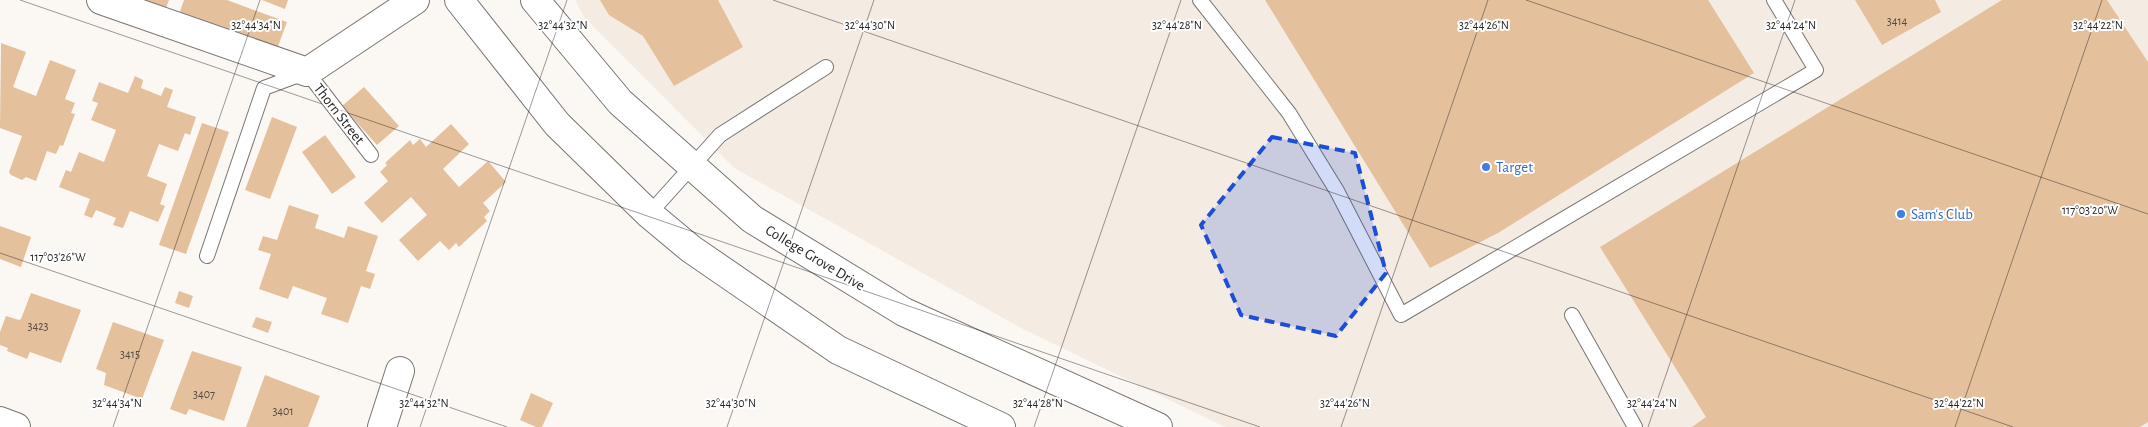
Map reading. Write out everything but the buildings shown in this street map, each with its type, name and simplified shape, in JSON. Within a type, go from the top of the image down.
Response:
[{"type":"main road","points":[[101,0],[307,72],[415,0]]},
{"type":"main road","points":[[459,0],[557,124],[649,214],[691,249],[838,350],[1001,427]]},
{"type":"main road","name":"College Grove Drive","points":[[535,0],[620,102],[692,168],[752,219],[904,312],[1158,427]]},
{"type":"main road","points":[[382,427],[400,371]]},
{"type":"main road","points":[[0,421],[16,427]]},
{"type":"lane","points":[[1200,0],[1288,114],[1337,191],[1402,315],[1816,70],[1774,0]]},
{"type":"lane","points":[[649,214],[720,135],[826,67]]},
{"type":"lane","name":"Thorn Street","points":[[307,72],[371,155]]},
{"type":"lane","points":[[207,256],[264,88],[307,72]]},
{"type":"lane","points":[[1572,315],[1635,427]]},
{"type":"highlighted area","points":[[1272,137],[1355,153],[1386,273],[1336,336],[1241,315],[1201,225]]},
{"type":"shaded area","points":[[575,0],[2148,0],[2148,427],[1225,427],[1023,329],[734,168],[584,17]]},
{"type":"place","name":"Target","points":[[1486,167]]},
{"type":"place","name":"Sam's Club","points":[[1901,214]]}]
